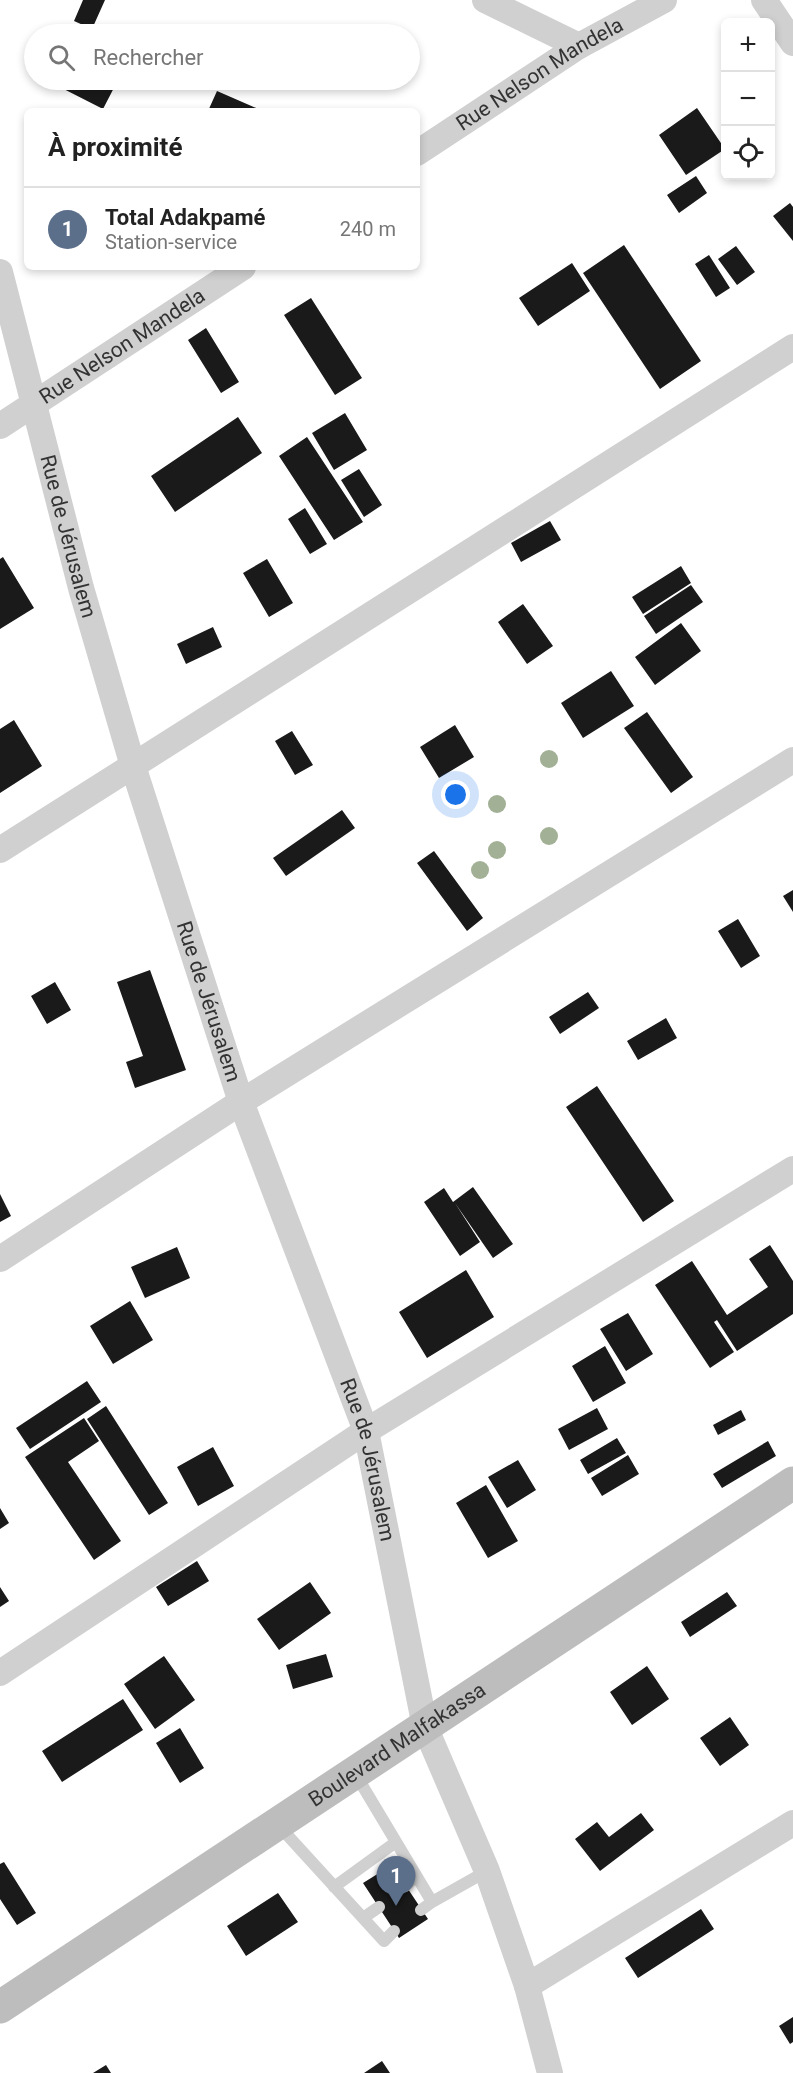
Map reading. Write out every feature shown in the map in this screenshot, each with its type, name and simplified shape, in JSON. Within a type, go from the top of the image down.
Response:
[{"type":"street","points":[[485,0],[579,46]]},
{"type":"street","name":"Rue Nelson Mandela","points":[[420,151],[579,46],[664,0]]},
{"type":"street","points":[[764,0],[793,43]]},
{"type":"street","name":"Rue Nelson Mandela","points":[[0,426],[238,270]]},
{"type":"street","name":"Rue de Jérusalem","points":[[0,272],[81,588],[133,766],[241,1102],[366,1431],[425,1727],[488,1872],[527,1986],[550,2073]]},
{"type":"street","points":[[0,850],[793,348]]},
{"type":"street","points":[[0,1259],[241,1102],[793,760]]},
{"type":"street","points":[[0,1673],[366,1431],[793,1169]]},
{"type":"street","name":"Boulevard Malfakassa","points":[[0,2007],[793,1483]]},
{"type":"street","points":[[527,1986],[793,1823]]},
{"type":"lane","points":[[355,1773],[432,1902]]},
{"type":"lane","points":[[277,1824],[384,1941],[394,1931]]},
{"type":"lane","points":[[334,1887],[396,1842]]},
{"type":"lane","points":[[421,1910],[488,1872]]},
{"type":"lane","points":[[405,1886],[416,1876]]},
{"type":"lane","points":[[363,1918],[378,1907]]},
{"type":"building","points":[[83,0],[105,0],[94,24],[81,24],[74,21]]},
{"type":"building","points":[[66,90],[113,90],[104,108]]},
{"type":"building","points":[[217,91],[256,108],[209,108]]},
{"type":"building","points":[[697,108],[721,143],[721,152],[686,175],[659,135]]},
{"type":"building","points":[[696,176],[707,193],[679,213],[667,195]]},
{"type":"building","points":[[790,203],[793,207],[793,241],[773,216]]},
{"type":"building","points":[[624,245],[701,361],[660,389],[583,273]]},
{"type":"building","points":[[736,246],[755,272],[737,285],[718,259]]},
{"type":"building","points":[[709,255],[730,288],[716,297],[695,264]]},
{"type":"building","points":[[572,263],[590,291],[538,326],[519,298]]},
{"type":"building","points":[[311,298],[362,378],[335,395],[284,315]]},
{"type":"building","points":[[206,328],[239,382],[221,393],[188,340]]},
{"type":"building","points":[[345,413],[367,450],[334,470],[312,433]]},
{"type":"building","points":[[238,417],[262,453],[175,512],[151,476]]},
{"type":"building","points":[[307,437],[363,522],[334,540],[279,456]]},
{"type":"building","points":[[359,469],[382,505],[364,517],[341,480]]},
{"type":"building","points":[[305,508],[327,544],[310,554],[288,519]]},
{"type":"building","points":[[550,521],[561,540],[521,562],[511,543]]},
{"type":"building","points":[[3,557],[34,608],[0,629],[0,559]]},
{"type":"building","points":[[267,559],[293,603],[269,617],[243,573]]},
{"type":"building","points":[[681,566],[691,583],[643,614],[632,597]]},
{"type":"building","points":[[691,585],[703,602],[656,634],[644,616]]},
{"type":"building","points":[[523,604],[553,646],[527,664],[498,622]]},
{"type":"building","points":[[681,623],[701,651],[655,685],[635,657]]},
{"type":"building","points":[[213,627],[222,647],[186,664],[177,644]]},
{"type":"building","points":[[611,671],[634,706],[583,738],[561,703]]},
{"type":"building","points":[[647,712],[693,777],[671,793],[624,728]]},
{"type":"building","points":[[14,720],[42,766],[0,793],[0,729]]},
{"type":"building","points":[[455,725],[474,757],[439,778],[420,747]]},
{"type":"building","points":[[292,731],[313,765],[295,775],[275,741]]},
{"type":"building","points":[[342,810],[355,828],[286,876],[273,858]]},
{"type":"building","points":[[434,851],[483,918],[467,931],[417,863]]},
{"type":"building","points":[[793,890],[793,912],[783,896]]},
{"type":"building","points":[[738,919],[760,956],[741,968],[718,931]]},
{"type":"building","points":[[150,970],[186,1070],[135,1088],[126,1062],[143,1056],[117,982]]},
{"type":"building","points":[[55,982],[71,1010],[47,1024],[31,996]]},
{"type":"building","points":[[588,992],[599,1008],[560,1034],[549,1017]]},
{"type":"building","points":[[666,1018],[677,1038],[638,1060],[627,1041]]},
{"type":"building","points":[[597,1086],[674,1201],[643,1222],[566,1107]]},
{"type":"building","points":[[473,1187],[513,1244],[493,1258],[455,1203],[480,1242],[460,1256],[424,1202],[444,1188],[453,1202]]},
{"type":"building","points":[[0,1194],[11,1216],[0,1222]]},
{"type":"building","points":[[770,1245],[793,1281],[793,1314],[737,1351],[717,1320],[714,1322],[734,1352],[710,1368],[655,1285],[692,1261],[727,1315],[768,1287],[749,1259]]},
{"type":"building","points":[[177,1247],[190,1278],[145,1298],[131,1267]]},
{"type":"building","points":[[466,1270],[494,1317],[427,1358],[399,1312]]},
{"type":"building","points":[[130,1301],[153,1340],[113,1364],[90,1326]]},
{"type":"building","points":[[628,1313],[653,1354],[626,1371],[600,1329]]},
{"type":"building","points":[[605,1346],[626,1383],[593,1402],[572,1366]]},
{"type":"building","points":[[87,1381],[101,1402],[30,1449],[16,1428]]},
{"type":"building","points":[[106,1406],[168,1503],[149,1515],[87,1419]]},
{"type":"building","points":[[597,1408],[608,1429],[569,1450],[558,1429]]},
{"type":"building","points":[[741,1410],[746,1420],[718,1435],[713,1425]]},
{"type":"building","points":[[84,1418],[99,1441],[68,1462],[121,1541],[94,1560],[25,1457]]},
{"type":"building","points":[[617,1438],[626,1453],[588,1474],[580,1460]]},
{"type":"building","points":[[768,1441],[776,1456],[722,1488],[713,1474]]},
{"type":"building","points":[[213,1447],[234,1486],[198,1506],[177,1467]]},
{"type":"building","points":[[628,1455],[639,1474],[602,1496],[591,1478]]},
{"type":"building","points":[[518,1460],[536,1490],[507,1508],[488,1477]]},
{"type":"building","points":[[486,1485],[518,1541],[488,1558],[456,1503]]},
{"type":"building","points":[[0,1508],[9,1523],[0,1529]]},
{"type":"building","points":[[197,1561],[209,1581],[168,1606],[156,1587]]},
{"type":"building","points":[[310,1582],[331,1613],[279,1650],[257,1619]]},
{"type":"building","points":[[0,1587],[9,1601],[0,1607]]},
{"type":"building","points":[[727,1592],[737,1606],[690,1637],[681,1622]]},
{"type":"building","points":[[326,1654],[333,1677],[293,1689],[286,1665]]},
{"type":"building","points":[[164,1656],[195,1700],[155,1729],[124,1684]]},
{"type":"building","points":[[647,1666],[669,1699],[632,1725],[610,1692]]},
{"type":"building","points":[[123,1699],[143,1730],[62,1782],[42,1751]]},
{"type":"building","points":[[730,1717],[749,1745],[720,1766],[700,1738]]},
{"type":"building","points":[[180,1728],[204,1768],[180,1783],[156,1743]]},
{"type":"building","points":[[641,1813],[654,1830],[600,1871],[575,1839],[597,1822],[609,1837]]},
{"type":"building","points":[[4,1862],[36,1913],[17,1925],[0,1899],[0,1864]]},
{"type":"building","points":[[392,1865],[428,1919],[399,1938],[363,1883]]},
{"type":"building","points":[[278,1893],[298,1922],[246,1956],[227,1926]]},
{"type":"building","points":[[701,1909],[714,1929],[638,1978],[625,1958]]},
{"type":"building","points":[[793,2017],[793,2042],[790,2044],[779,2026]]},
{"type":"building","points":[[382,2061],[390,2073],[364,2073]]},
{"type":"building","points":[[106,2065],[111,2073],[93,2073]]},
{"type":"place","name":"Total Adakpamé","points":[[396,1906]]}]
